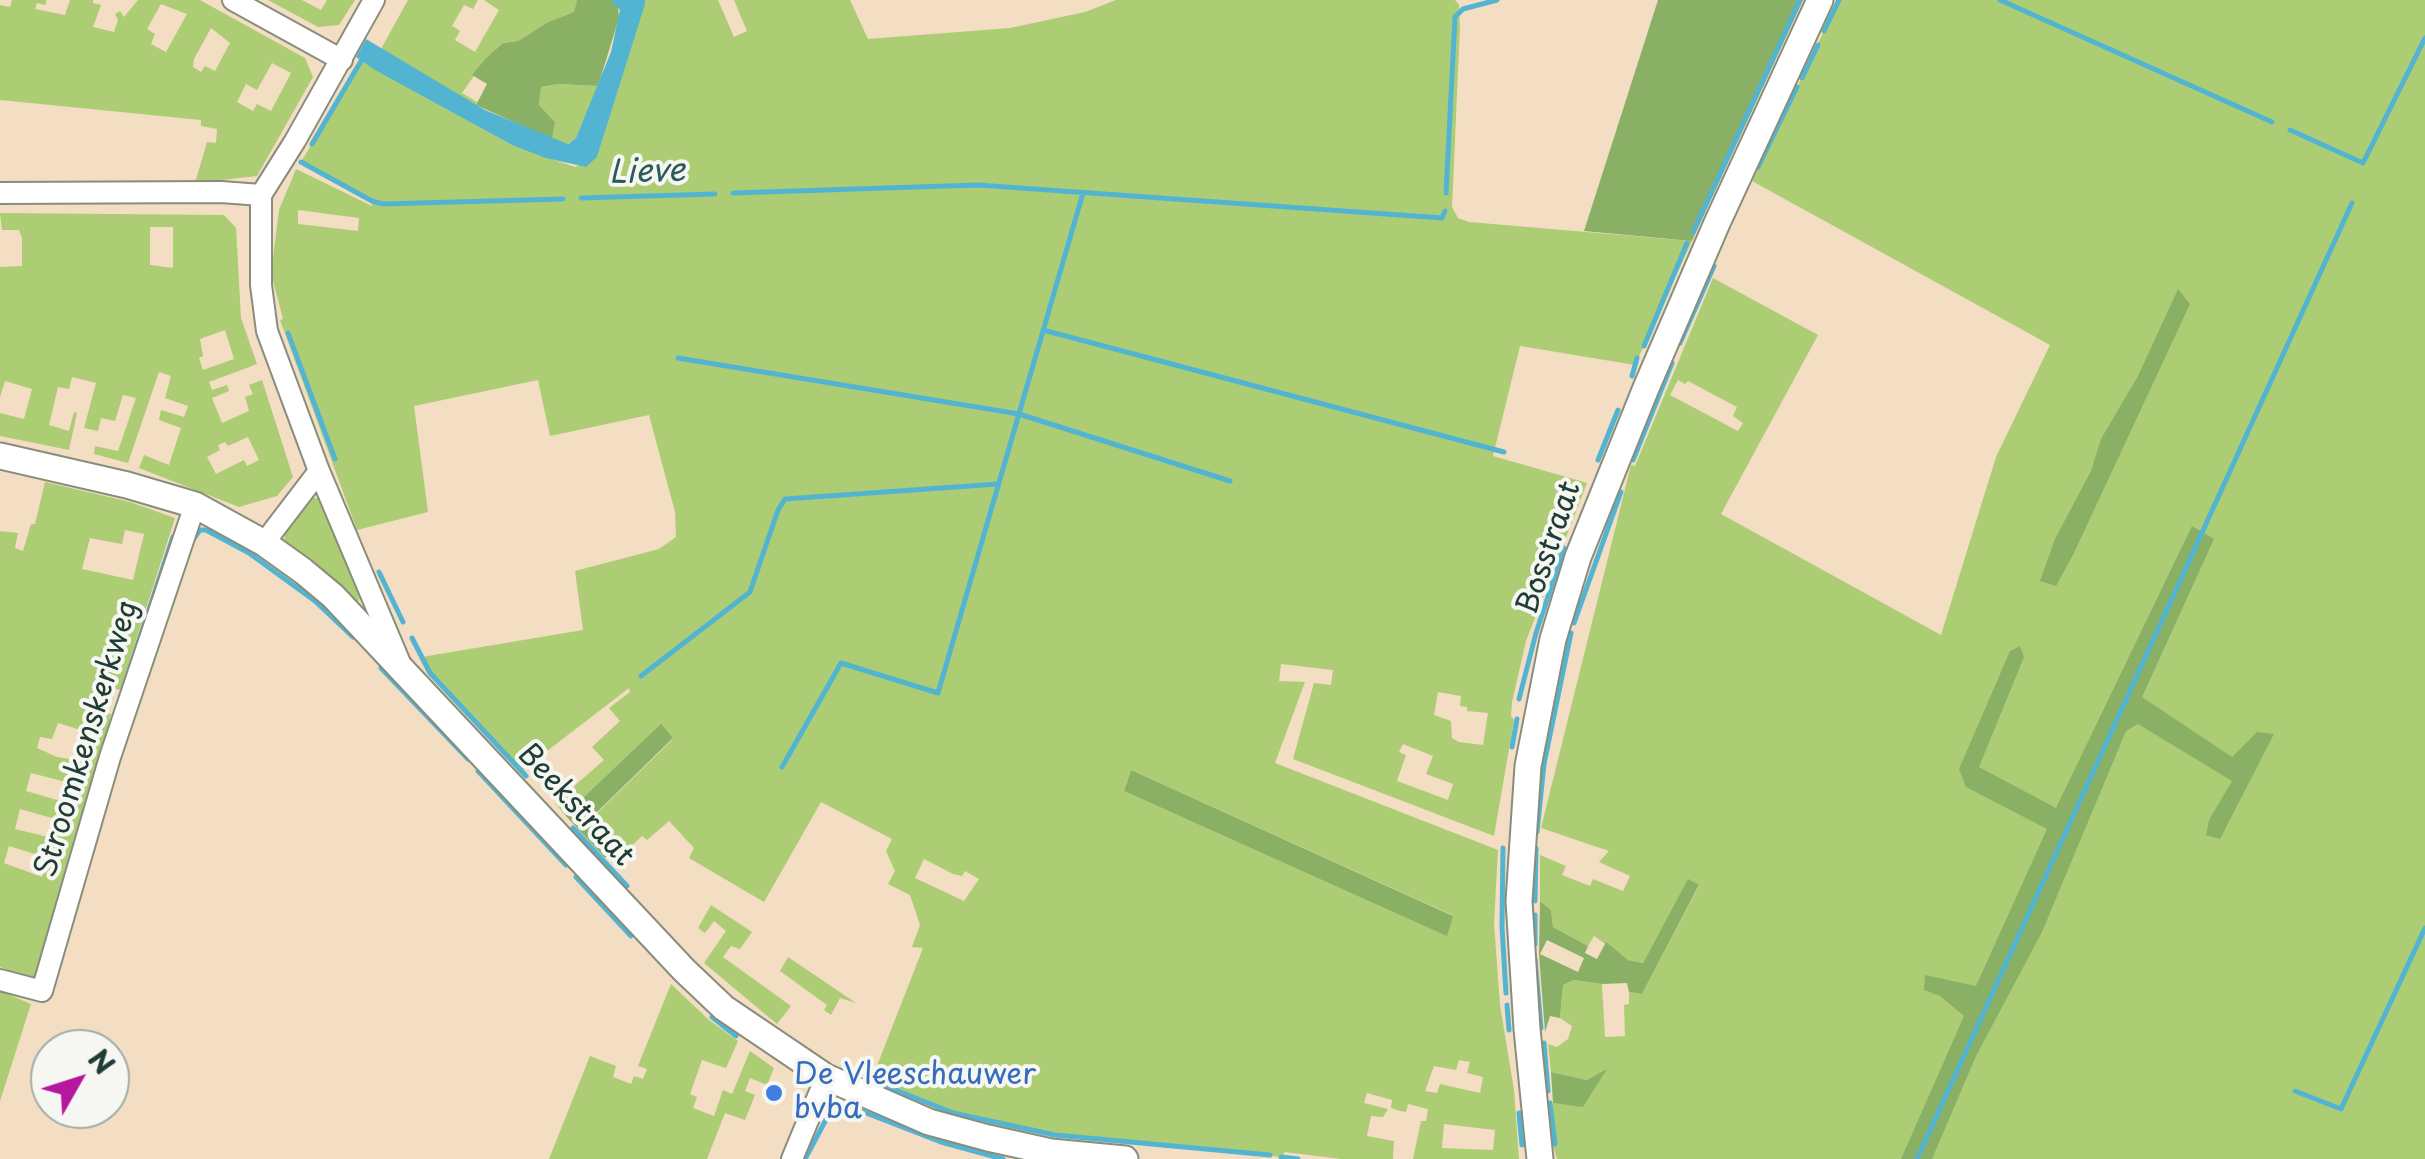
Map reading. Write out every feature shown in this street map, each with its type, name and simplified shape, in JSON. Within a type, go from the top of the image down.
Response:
[{"type":"street","points":[[233,0],[342,60]]},
{"type":"street","points":[[374,0],[261,195],[260,285],[267,331],[319,471],[402,669]]},
{"type":"street","name":"Bosstraat","points":[[1540,1159],[1526,1029],[1520,901],[1528,766],[1553,638],[1578,558],[1646,388],[1716,222],[1820,0]]},
{"type":"street","points":[[0,193],[261,195]]},
{"type":"street","name":"Beekstraat","points":[[0,456],[127,484],[195,506],[264,543],[333,596],[684,970],[724,1008],[826,1077],[929,1122],[1051,1152],[1125,1159]]},
{"type":"street","points":[[264,543],[319,471]]},
{"type":"street","name":"Stroomkenskerkweg","points":[[0,980],[42,992],[110,756],[195,506]]},
{"type":"street","points":[[792,1159],[826,1077]]},
{"type":"green space","points":[[12,0],[46,0],[46,5],[37,3],[35,9],[65,15],[70,0],[93,0],[101,5],[93,27],[114,32],[118,20],[115,14],[120,11],[124,17],[138,0],[200,0],[305,58],[313,77],[257,176],[195,183],[207,142],[216,143],[217,129],[201,126],[201,120],[0,100],[0,5],[10,7]],"holes":[[[161,4],[187,14],[166,52],[151,44],[155,34],[147,29]],[[211,28],[230,43],[215,71],[205,66],[201,72],[193,67]],[[272,63],[291,73],[271,111],[257,104],[253,111],[237,102],[246,84],[257,90]]]},
{"type":"green space","points":[[268,0],[302,0],[321,10],[327,0],[355,0],[339,25],[318,27]]},
{"type":"green space","points":[[408,0],[478,0],[473,9],[464,5],[452,26],[460,31],[455,40],[475,52],[499,10],[484,0],[577,0],[574,12],[548,22],[518,41],[503,43],[487,57],[462,93],[476,105],[381,49]]},
{"type":"green space","points":[[577,0],[611,0],[618,5],[619,18],[598,86],[541,87],[539,105],[555,122],[552,139],[476,105],[487,84],[472,75],[487,57],[503,43],[518,41],[548,22],[574,12]]},
{"type":"green space","points":[[645,0],[718,0],[734,37],[747,31],[734,0],[850,0],[868,39],[1010,28],[1085,12],[1116,0],[1455,0],[1459,5],[1460,27],[1452,207],[1458,218],[1692,241],[1635,365],[1520,346],[1493,456],[1587,483],[1526,641],[1512,702],[1514,720],[1494,836],[1293,759],[1314,683],[1331,685],[1333,670],[1281,664],[1279,681],[1305,682],[1275,763],[1498,850],[1494,923],[1519,1159],[1413,1159],[1421,1121],[1426,1121],[1428,1109],[1408,1104],[1406,1112],[1400,1111],[1391,1108],[1392,1100],[1367,1093],[1364,1103],[1388,1109],[1383,1117],[1371,1116],[1367,1136],[1394,1141],[1393,1159],[1341,1159],[1285,1152],[1281,1157],[1055,1135],[953,1113],[883,1085],[873,1076],[923,948],[912,947],[920,925],[910,895],[888,884],[895,871],[886,851],[892,839],[821,802],[764,902],[689,858],[694,848],[669,821],[647,840],[642,836],[626,851],[614,847],[590,820],[673,739],[661,725],[565,815],[555,803],[604,760],[592,747],[620,721],[609,708],[630,692],[629,688],[521,771],[430,673],[422,657],[583,630],[575,571],[659,549],[676,537],[675,512],[649,415],[550,436],[538,380],[414,406],[428,512],[357,530],[280,320],[283,319],[271,273],[279,210],[296,169],[372,206],[371,201],[301,162],[361,61],[514,146],[575,167],[597,157]],"holes":[[[298,210],[359,218],[358,231],[298,224]],[[1438,692],[1461,696],[1460,706],[1467,707],[1467,711],[1488,713],[1483,745],[1452,738],[1451,721],[1434,715]],[[1403,744],[1433,756],[1426,774],[1453,784],[1448,800],[1397,781],[1406,755],[1399,752]],[[1131,770],[1452,915],[1447,935],[1124,791]],[[924,859],[953,874],[962,876],[965,871],[979,879],[964,901],[915,878]],[[1459,1060],[1470,1062],[1467,1073],[1483,1077],[1480,1093],[1440,1084],[1437,1093],[1425,1091],[1434,1066],[1456,1070]],[[1444,1124],[1495,1130],[1493,1150],[1442,1148]]]},
{"type":"green space","points":[[1658,0],[1803,0],[1692,241],[1584,231]]},
{"type":"green space","points":[[1839,0],[2425,0],[2425,1159],[1557,1159],[1553,1103],[1583,1106],[1605,1071],[1587,1080],[1551,1072],[1548,1044],[1557,1047],[1568,1039],[1572,1026],[1560,1018],[1563,985],[1574,980],[1602,984],[1605,1037],[1625,1036],[1624,1005],[1629,1004],[1629,992],[1642,994],[1699,886],[1688,880],[1643,963],[1628,960],[1594,936],[1588,946],[1553,927],[1551,910],[1540,901],[1540,855],[1566,866],[1562,875],[1590,886],[1593,879],[1623,891],[1630,876],[1599,862],[1609,851],[1541,828],[1631,465],[1635,466],[1713,278],[1818,335],[1721,514],[1941,635],[1996,457],[2050,345],[1752,181]],"holes":[[[1678,380],[1685,384],[1688,381],[1737,407],[1733,416],[1743,423],[1738,431],[1670,395]]]},
{"type":"green space","points":[[598,86],[576,138],[567,144],[552,139],[555,122],[539,105],[541,87]]},
{"type":"green space","points":[[0,213],[224,215],[236,228],[241,318],[257,364],[209,382],[212,390],[227,385],[229,391],[212,398],[222,423],[249,411],[245,397],[253,394],[249,385],[262,380],[293,477],[277,496],[239,507],[139,468],[144,455],[169,465],[181,428],[159,420],[161,410],[184,417],[188,406],[165,398],[171,376],[159,372],[128,463],[94,454],[95,446],[118,451],[136,398],[123,395],[115,421],[101,418],[98,431],[84,428],[96,383],[72,377],[69,389],[58,387],[49,425],[69,431],[74,412],[77,413],[69,450],[0,436],[0,413],[24,419],[32,389],[5,381],[0,397],[0,267],[22,266],[19,230],[2,230]],"holes":[[[150,227],[173,227],[173,268],[150,265]],[[225,330],[234,359],[203,370],[200,339]],[[248,437],[259,460],[247,466],[244,460],[216,474],[207,457],[220,450],[218,445],[225,442],[228,446]]]},
{"type":"green space","points":[[2178,289],[2190,304],[2073,555],[2056,586],[2040,581],[2055,539],[2091,471],[2101,439],[2138,376]]},
{"type":"green space","points":[[45,482],[130,502],[175,518],[120,690],[113,688],[106,712],[111,714],[108,727],[41,973],[30,979],[0,967],[0,531],[18,533],[15,548],[23,551],[31,524],[35,524]],"holes":[[[125,530],[144,534],[133,580],[82,569],[90,538],[122,544]],[[58,723],[84,731],[76,760],[37,748],[40,737],[52,739]],[[31,773],[70,783],[64,802],[26,791]],[[20,809],[59,820],[52,838],[15,829]],[[9,846],[48,858],[42,877],[4,863]]]},
{"type":"green space","points":[[311,497],[320,499],[360,594],[359,601],[355,602],[284,543],[285,534]]},
{"type":"green space","points":[[2192,526],[2214,539],[2142,697],[2232,757],[2257,732],[2274,734],[2220,839],[2206,835],[2209,820],[2232,781],[2138,724],[2126,731],[2042,932],[1976,1056],[1932,1159],[1901,1159],[1964,1016],[1940,996],[1924,990],[1925,975],[1976,986],[2047,829],[1966,787],[1959,769],[2010,651],[2020,646],[2024,657],[1979,767],[2056,808]]},
{"type":"green space","points":[[661,724],[673,738],[590,819],[614,847],[605,858],[565,815]]},
{"type":"green space","points":[[1131,770],[1453,916],[1447,936],[1124,791]]},
{"type":"green space","points":[[1688,879],[1699,885],[1642,994],[1629,992],[1627,983],[1574,980],[1563,985],[1560,1018],[1550,1016],[1545,1032],[1539,954],[1540,901],[1551,910],[1553,927],[1588,946],[1585,953],[1597,959],[1606,942],[1628,960],[1643,963]],"holes":[[[1547,940],[1584,958],[1578,972],[1540,954]]]},
{"type":"green space","points":[[711,905],[752,932],[740,949],[731,946],[723,957],[791,1006],[777,1024],[704,963],[726,931],[714,921],[705,933],[698,928]]},
{"type":"green space","points":[[788,957],[856,1003],[840,998],[831,1015],[824,1010],[827,1005],[780,971]]},
{"type":"green space","points":[[671,984],[738,1041],[726,1068],[702,1060],[690,1094],[697,1097],[693,1108],[714,1116],[723,1090],[732,1094],[750,1051],[774,1068],[767,1085],[750,1078],[745,1091],[755,1095],[745,1120],[725,1113],[707,1159],[549,1159],[590,1056],[616,1066],[613,1077],[631,1084],[634,1076],[643,1079],[647,1069],[638,1066]]},
{"type":"green space","points":[[0,991],[31,1004],[0,1101]]},
{"type":"green space","points":[[1607,1069],[1583,1107],[1553,1103],[1551,1072],[1587,1080]]},
{"type":"water","points":[[611,0],[645,0],[645,4],[597,157],[586,167],[514,146],[356,57],[366,39],[485,110],[568,144],[576,138],[611,52],[620,10]]},
{"type":"waterway","points":[[1446,193],[1455,17],[1463,9],[1497,0]]},
{"type":"waterway","points":[[1693,232],[1800,0]]},
{"type":"waterway","points":[[1824,31],[1839,0]]},
{"type":"waterway","points":[[2000,0],[2272,122]]},
{"type":"waterway","points":[[2290,130],[2363,163],[2425,38]]},
{"type":"waterway","points":[[1802,78],[1818,45]]},
{"type":"waterway","points":[[312,144],[361,61]]},
{"type":"waterway","points":[[1758,167],[1797,87]]},
{"type":"waterway","points":[[301,162],[383,204],[563,199]]},
{"type":"waterway","points":[[733,193],[978,185],[1442,218],[1445,211]]},
{"type":"waterway","points":[[782,767],[841,663],[938,693],[1083,193]]},
{"type":"waterway","name":"Lieve","points":[[581,198],[715,194]]},
{"type":"waterway","points":[[1917,1159],[2352,203]]},
{"type":"waterway","points":[[1644,346],[1687,243]]},
{"type":"waterway","points":[[1680,343],[1714,266]]},
{"type":"waterway","points":[[1043,330],[1504,452]]},
{"type":"waterway","points":[[288,333],[335,459]]},
{"type":"waterway","points":[[678,358],[1019,414],[1230,481]]},
{"type":"waterway","points":[[1632,376],[1637,358]]},
{"type":"waterway","points":[[1633,460],[1672,363]]},
{"type":"waterway","points":[[1598,460],[1618,410]]},
{"type":"waterway","points":[[641,676],[750,592],[785,499],[998,484]]},
{"type":"waterway","points":[[1574,623],[1621,492]]},
{"type":"waterway","points":[[192,541],[200,530],[206,530],[249,553],[315,601],[353,637]]},
{"type":"waterway","points":[[124,686],[173,537]]},
{"type":"waterway","points":[[1519,699],[1564,548]]},
{"type":"waterway","points":[[379,572],[403,622]]},
{"type":"waterway","points":[[1537,832],[1544,764],[1571,633]]},
{"type":"waterway","points":[[412,638],[430,673],[526,776]]},
{"type":"waterway","points":[[381,668],[468,759]]},
{"type":"waterway","points":[[1512,747],[1517,719]]},
{"type":"waterway","points":[[478,771],[566,865]]},
{"type":"waterway","points":[[573,828],[627,886]]},
{"type":"waterway","points":[[1503,848],[1506,993]]},
{"type":"waterway","points":[[1535,901],[1536,848]]},
{"type":"waterway","points":[[576,877],[631,936]]},
{"type":"waterway","points":[[1535,915],[1535,944]]},
{"type":"waterway","points":[[2295,1091],[2341,1109],[2425,928]]},
{"type":"waterway","points":[[1535,959],[1541,1028]]},
{"type":"waterway","points":[[1507,1005],[1509,1030]]},
{"type":"waterway","points":[[712,1017],[736,1036]]},
{"type":"waterway","points":[[1544,1043],[1548,1091]]},
{"type":"waterway","points":[[883,1085],[953,1113],[1055,1135],[1270,1155]]},
{"type":"waterway","points":[[1550,1103],[1555,1144]]},
{"type":"waterway","points":[[805,1159],[829,1114],[846,1105]]},
{"type":"waterway","points":[[861,1111],[941,1142],[1003,1159]]},
{"type":"waterway","points":[[1519,1113],[1522,1145]]},
{"type":"waterway","points":[[1281,1157],[1298,1159]]},
{"type":"place","name":"De Vleeschauwer bvba","points":[[774,1093]]}]
